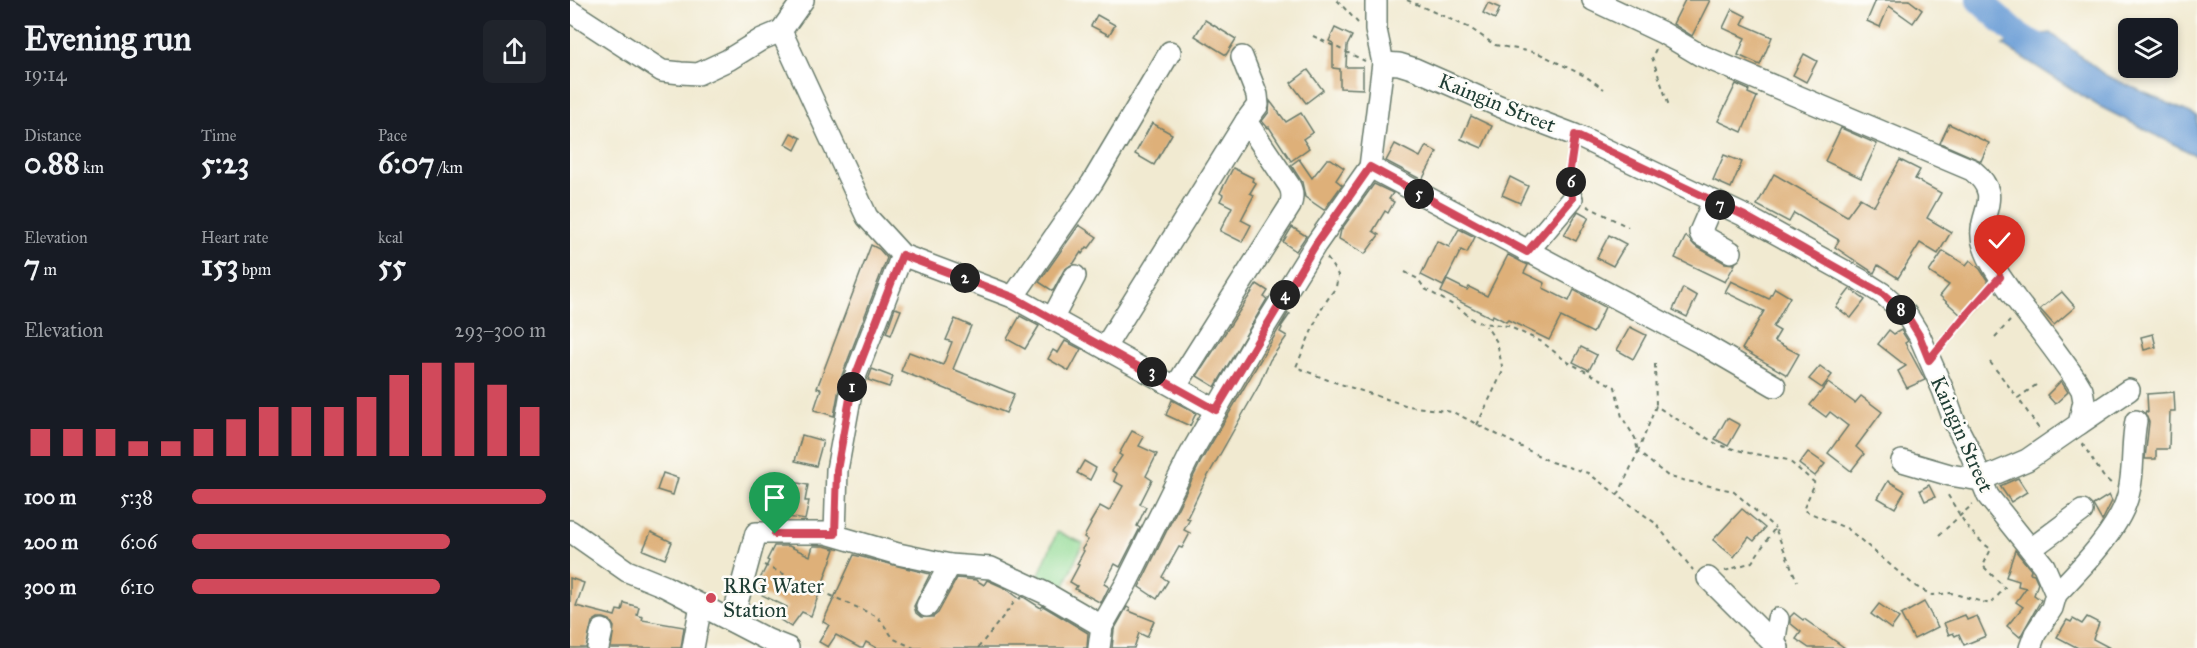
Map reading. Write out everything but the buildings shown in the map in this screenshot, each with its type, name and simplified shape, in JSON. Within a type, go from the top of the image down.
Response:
[{"type":"street","points":[[570,11],[662,71],[698,74],[781,31],[804,0]]},
{"type":"street","points":[[1100,648],[1102,626],[1126,584],[1191,454],[1316,244],[1370,167],[1383,63],[1376,30],[1376,0]]},
{"type":"street","points":[[1603,2],[1700,55],[1972,170],[1983,179],[1989,192],[1989,206],[1982,231],[1983,245],[2000,277],[2082,390],[2084,401],[2075,426]]},
{"type":"street","points":[[781,31],[867,218],[902,255],[1013,297],[1105,346],[1216,410]]},
{"type":"street","points":[[1013,297],[1092,183],[1170,52]]},
{"type":"street","points":[[1105,346],[1258,105],[1257,95],[1242,57]]},
{"type":"street","name":"Kaingin Street","points":[[1383,63],[1400,64],[1415,69],[1499,106],[1575,135],[1743,215],[1883,294],[1906,314],[1919,335],[1990,500],[2044,566],[2056,594]]},
{"type":"street","points":[[1176,386],[1293,199],[1289,185],[1246,122]]},
{"type":"street","points":[[1370,167],[1701,343],[1775,386]]},
{"type":"street","points":[[1527,252],[1572,199]]},
{"type":"street","points":[[1713,202],[1700,232],[1701,235],[1731,252]]},
{"type":"street","points":[[835,534],[837,470],[853,382],[902,255]]},
{"type":"street","points":[[1052,319],[1075,276]]},
{"type":"street","points":[[1902,461],[1950,475],[1980,480],[2027,460],[2129,390]]},
{"type":"street","points":[[2030,648],[2035,634],[2052,608],[2056,594],[2091,557],[2119,517],[2127,498],[2136,421]]},
{"type":"street","points":[[2031,549],[2082,510]]},
{"type":"street","points":[[570,531],[627,571],[664,586],[788,648]]},
{"type":"street","points":[[732,621],[756,533],[835,534],[898,554],[950,565],[991,568],[1028,585],[1102,626]]},
{"type":"street","points":[[927,606],[950,565]]},
{"type":"street","points":[[1708,578],[1776,646]]},
{"type":"street","points":[[693,648],[701,605]]},
{"type":"street","points":[[1776,646],[1778,620]]},
{"type":"path","points":[[1337,0],[1362,28],[1376,30]]},
{"type":"path","points":[[1407,0],[1470,28],[1495,45],[1538,52],[1585,76],[1604,89]]},
{"type":"path","points":[[1663,33],[1652,57],[1669,106]]},
{"type":"path","points":[[1312,36],[1363,60],[1383,63]]},
{"type":"path","points":[[1575,135],[1570,169],[1572,199],[1628,227]]},
{"type":"path","points":[[1316,244],[1338,275],[1336,287],[1321,309],[1296,367],[1408,406],[1453,412],[1551,462],[1588,473],[1655,523],[1696,574],[1708,578],[1752,562],[1776,528]]},
{"type":"path","points":[[1405,272],[1418,279],[1425,289],[1462,310],[1475,322],[1508,326],[1542,342],[1566,361],[1615,387],[1622,417],[1635,438],[1638,452],[1669,477],[1732,491],[1776,528],[1797,581]]},
{"type":"path","points":[[1929,360],[2000,277]]},
{"type":"path","points":[[1995,337],[2024,310]]},
{"type":"path","points":[[1478,425],[1503,371],[1497,342],[1486,325]]},
{"type":"path","points":[[1990,362],[2035,422],[2047,445]]},
{"type":"path","points":[[1618,495],[1656,406],[1655,364]]},
{"type":"path","points":[[2018,398],[2036,385]]},
{"type":"path","points":[[1656,406],[1718,445],[1788,460],[1815,483],[1803,510],[1848,529],[1915,586],[1932,595],[1952,593],[1990,604],[2005,588],[1983,566],[1991,549],[1977,540],[1942,486],[1950,475]]},
{"type":"path","points":[[2075,426],[2103,476],[2127,498]]},
{"type":"path","points":[[1939,535],[1971,504],[1990,500]]},
{"type":"path","points":[[761,564],[878,617],[894,639],[914,648]]},
{"type":"path","points":[[978,648],[1028,585]]},
{"type":"green space","points":[[1057,532],[1083,543],[1061,594],[1035,584]]},
{"type":"water","points":[[2051,33],[2105,75],[2197,116],[2197,156],[2097,105],[2003,45],[2020,37]]},
{"type":"waterway","points":[[1979,0],[2020,37],[2051,52]]},
{"type":"place","name":"RRG Water Station","points":[[711,598]]},
{"type":"route","points":[[775,534],[835,534],[837,470],[853,382],[902,255],[1013,297],[1105,346],[1216,410],[1316,244],[1370,167],[1527,252],[1572,199],[1570,169],[1575,135],[1743,215],[1883,294],[1906,314],[1919,335],[1929,360],[2000,277]]}]
